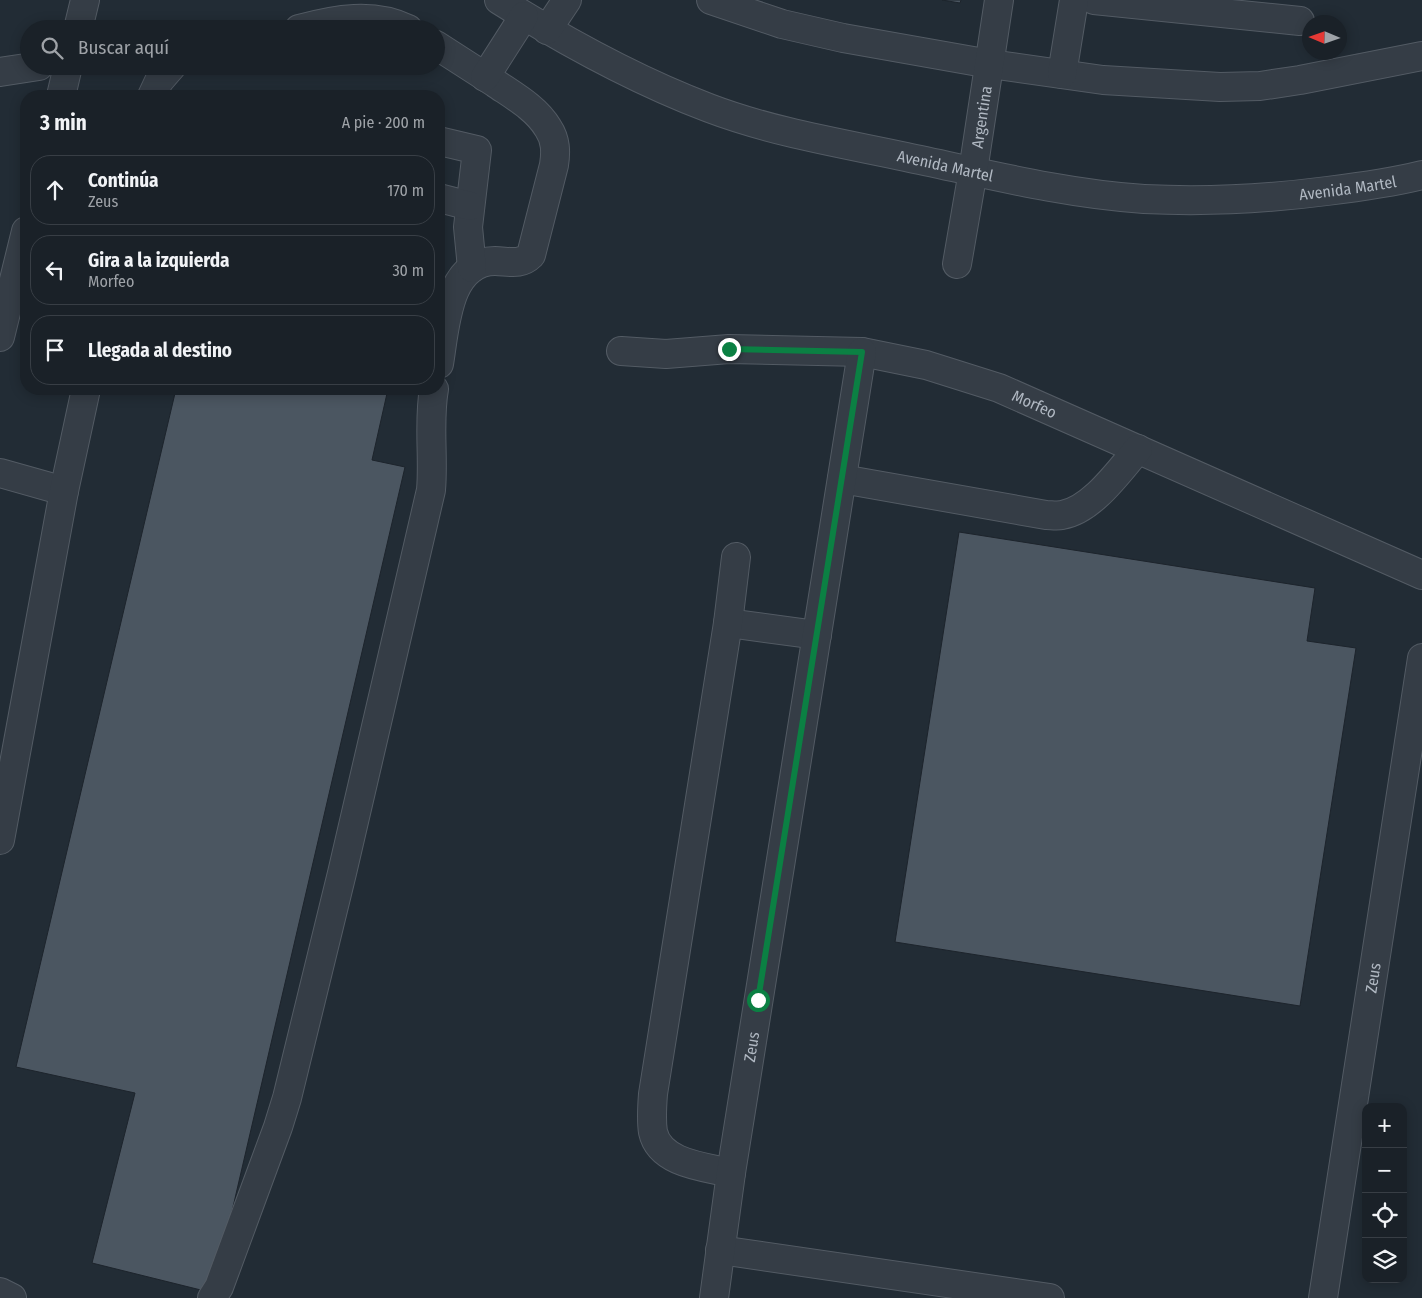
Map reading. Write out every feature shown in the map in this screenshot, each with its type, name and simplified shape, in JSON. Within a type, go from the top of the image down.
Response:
[{"type":"street","points":[[80,20],[85,0]]},
{"type":"street","name":"Avenida Martel","points":[[498,0],[547,30],[620,69],[711,108],[794,134],[973,171],[1079,191],[1143,198],[1208,200],[1289,196],[1390,184],[1422,175]]},
{"type":"street","points":[[547,30],[567,0]]},
{"type":"street","points":[[711,0],[782,24],[843,38],[990,64],[1103,80],[1168,85],[1260,86],[1422,56]]},
{"type":"street","name":"Argentina","points":[[957,264],[999,0]]},
{"type":"street","points":[[1062,74],[1074,0]]},
{"type":"street","points":[[1094,0],[1300,21]]},
{"type":"street","points":[[485,77],[524,16]]},
{"type":"street","points":[[344,20],[364,18],[377,20]]},
{"type":"street","points":[[445,51],[522,101],[538,114],[549,128],[554,139],[556,151],[531,255],[526,260],[520,262],[492,261],[480,263],[472,268],[458,282],[451,298],[445,331]]},
{"type":"street","points":[[0,72],[20,69]]},
{"type":"street","points":[[62,90],[66,75]]},
{"type":"street","points":[[155,90],[164,75]]},
{"type":"street","points":[[445,142],[478,150],[468,228],[472,268]]},
{"type":"street","points":[[445,200],[470,206]]},
{"type":"street","points":[[0,337],[8,264],[20,241]]},
{"type":"street","name":"Morfeo","points":[[621,351],[666,354],[729,349],[862,352],[926,365],[999,388],[1422,575]]},
{"type":"street","name":"Zeus","points":[[714,1298],[731,1173],[862,352]]},
{"type":"street","points":[[0,840],[64,491],[85,395]]},
{"type":"street","points":[[212,1298],[219,1287],[278,1127],[313,991],[431,490],[433,395]]},
{"type":"street","points":[[842,478],[1046,515],[1062,515],[1086,504],[1101,491],[1138,449]]},
{"type":"street","points":[[0,473],[64,491]]},
{"type":"street","points":[[731,1173],[686,1163],[672,1156],[660,1147],[654,1134],[652,1117],[654,1084],[728,622],[736,556]]},
{"type":"street","points":[[728,622],[817,636]]},
{"type":"street","name":"Zeus","points":[[1322,1298],[1421,675]]},
{"type":"street","points":[[720,1250],[1050,1298]]},
{"type":"street","points":[[0,1292],[12,1298]]},
{"type":"building","points":[[942,0],[961,0],[960,3]]},
{"type":"building","points":[[175,395],[387,395],[372,460],[405,467],[213,1293],[92,1263],[135,1093],[16,1067]]},
{"type":"building","points":[[959,532],[1315,588],[1307,641],[1356,648],[1300,1006],[895,942]]},
{"type":"route","points":[[729,349],[862,352],[758,1000]]}]
